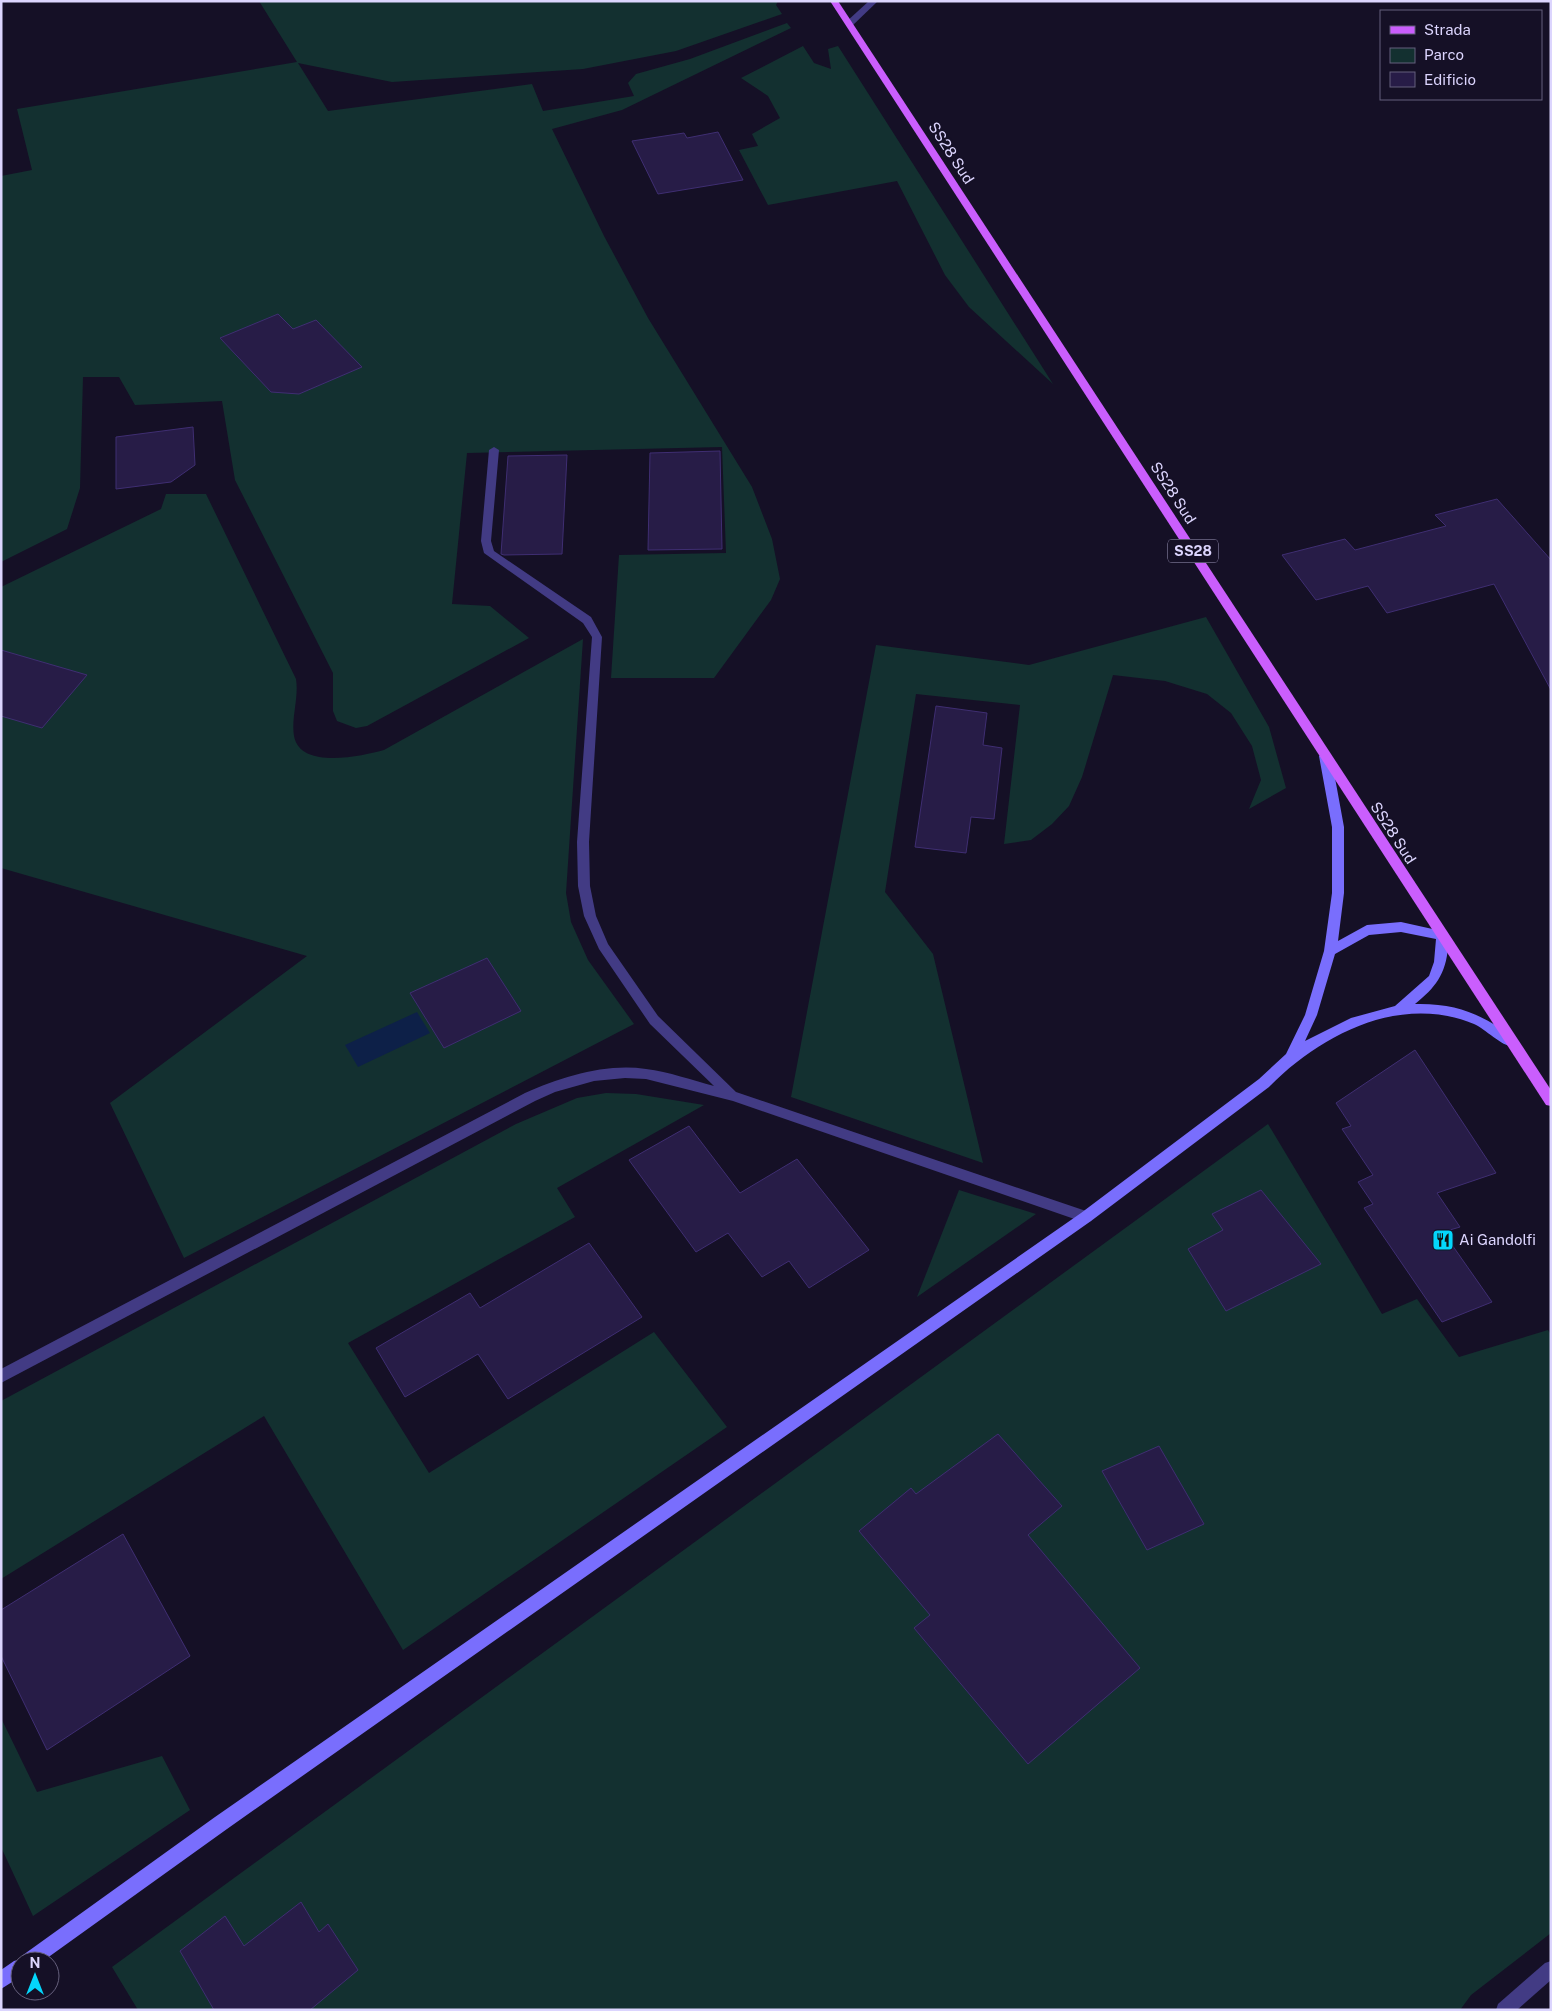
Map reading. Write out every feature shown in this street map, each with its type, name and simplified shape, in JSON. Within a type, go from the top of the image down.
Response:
[{"type":"main road","name":"SS28 Sud","points":[[834,1],[1551,1101]]},
{"type":"main road","points":[[1290,1058],[1311,1015],[1330,951],[1338,893],[1338,827],[1325,756]]},
{"type":"main road","points":[[1330,951],[1367,930],[1401,927],[1442,935],[1441,964],[1433,983],[1400,1008]]},
{"type":"main road","points":[[42,1951],[285,1778],[1086,1217],[1264,1083],[1290,1058],[1328,1034],[1367,1018],[1400,1008],[1442,1010],[1479,1021],[1512,1042]]},
{"type":"street","points":[[849,24],[874,1]]},
{"type":"street","points":[[494,450],[486,541],[488,554],[580,614],[593,628],[596,637],[583,861],[586,903],[595,931],[627,983],[654,1020],[733,1096]]},
{"type":"street","points":[[1,1376],[530,1096],[553,1087],[594,1076],[625,1073],[646,1074],[733,1096],[1086,1217]]},
{"type":"street","points":[[1504,2010],[1551,1969]]},
{"type":"green space","points":[[259,1],[778,1],[776,5],[782,14],[676,51],[583,69],[392,82],[298,63],[328,111],[532,84],[543,111],[634,96],[628,83],[636,74],[690,59],[787,23],[791,28],[622,110],[552,129],[604,236],[648,318],[752,487],[772,539],[780,579],[771,600],[714,678],[611,678],[619,555],[726,553],[722,447],[467,453],[452,604],[490,606],[529,638],[367,726],[356,728],[337,721],[333,711],[333,673],[235,480],[222,401],[135,405],[119,377],[83,377],[80,488],[67,529],[1,562],[1,176],[32,170],[17,109],[297,62]]},
{"type":"green space","points":[[803,46],[814,63],[831,69],[828,49],[838,46],[1053,384],[969,307],[945,275],[897,181],[768,205],[739,150],[758,146],[752,134],[780,118],[768,96],[741,78]]},
{"type":"green space","points":[[166,494],[206,494],[296,679],[294,736],[299,747],[319,757],[347,757],[384,750],[583,639],[566,893],[571,922],[588,960],[634,1024],[184,1258],[110,1103],[307,956],[1,868],[1,587],[161,509]]},
{"type":"green space","points":[[1206,617],[1269,727],[1286,788],[1249,809],[1261,780],[1252,746],[1231,713],[1207,694],[1165,681],[1113,675],[1082,777],[1069,806],[1052,824],[1031,840],[1004,844],[1020,705],[916,694],[885,892],[933,954],[983,1163],[791,1097],[876,645],[1029,665]]},
{"type":"green space","points":[[606,1093],[636,1094],[704,1105],[557,1188],[575,1217],[348,1343],[429,1473],[654,1332],[727,1427],[403,1650],[264,1416],[1,1579],[1,1401],[516,1124],[577,1098]]},
{"type":"green space","points":[[1268,1124],[1382,1314],[1417,1299],[1459,1357],[1548,1330],[1551,1335],[1551,1933],[1471,1995],[1460,2010],[138,2010],[112,1967]]},
{"type":"green space","points":[[959,1190],[1036,1214],[917,1297]]},
{"type":"green space","points":[[1,1718],[37,1792],[162,1756],[190,1810],[33,1916],[1,1847]]},
{"type":"water","points":[[417,1012],[430,1033],[358,1067],[345,1045]]},
{"type":"building","points":[[718,132],[743,180],[658,194],[632,141],[684,133],[687,138]]},
{"type":"building","points":[[278,314],[293,329],[316,320],[362,367],[299,394],[271,392],[220,338]]},
{"type":"building","points":[[193,427],[195,465],[171,482],[116,489],[116,437]]},
{"type":"building","points":[[720,451],[722,549],[648,550],[650,453]]},
{"type":"building","points":[[567,455],[562,554],[501,554],[508,456]]},
{"type":"building","points":[[1497,499],[1551,560],[1551,690],[1494,584],[1387,613],[1368,586],[1316,600],[1282,555],[1345,539],[1355,550],[1446,526],[1435,515]]},
{"type":"building","points":[[1,650],[87,675],[42,728],[1,716]]},
{"type":"building","points":[[936,706],[987,713],[983,745],[1002,748],[994,819],[971,817],[966,853],[915,847]]},
{"type":"building","points":[[487,958],[521,1011],[444,1048],[410,993]]},
{"type":"building","points":[[1415,1050],[1496,1173],[1437,1193],[1460,1227],[1443,1232],[1492,1302],[1442,1322],[1364,1208],[1373,1204],[1358,1182],[1373,1175],[1342,1129],[1351,1126],[1336,1103]]},
{"type":"building","points":[[689,1126],[740,1193],[797,1159],[869,1250],[809,1288],[789,1261],[762,1277],[728,1233],[696,1252],[629,1160]]},
{"type":"building","points":[[1261,1190],[1321,1264],[1226,1311],[1188,1249],[1223,1230],[1212,1214]]},
{"type":"building","points":[[589,1243],[642,1317],[508,1399],[478,1354],[405,1397],[376,1348],[470,1293],[480,1308]]},
{"type":"building","points":[[998,1434],[1062,1506],[1028,1535],[1140,1668],[1028,1764],[914,1628],[930,1615],[859,1531],[911,1488],[916,1494]]},
{"type":"building","points":[[1159,1446],[1204,1524],[1147,1550],[1102,1471]]},
{"type":"building","points":[[123,1534],[190,1656],[47,1750],[1,1656],[1,1610]]},
{"type":"building","points":[[301,1902],[319,1932],[328,1924],[358,1970],[310,2010],[214,2010],[180,1951],[225,1916],[244,1946]]},
{"type":"place","name":"Ai Gandolfi","points":[[1443,1240]]}]
